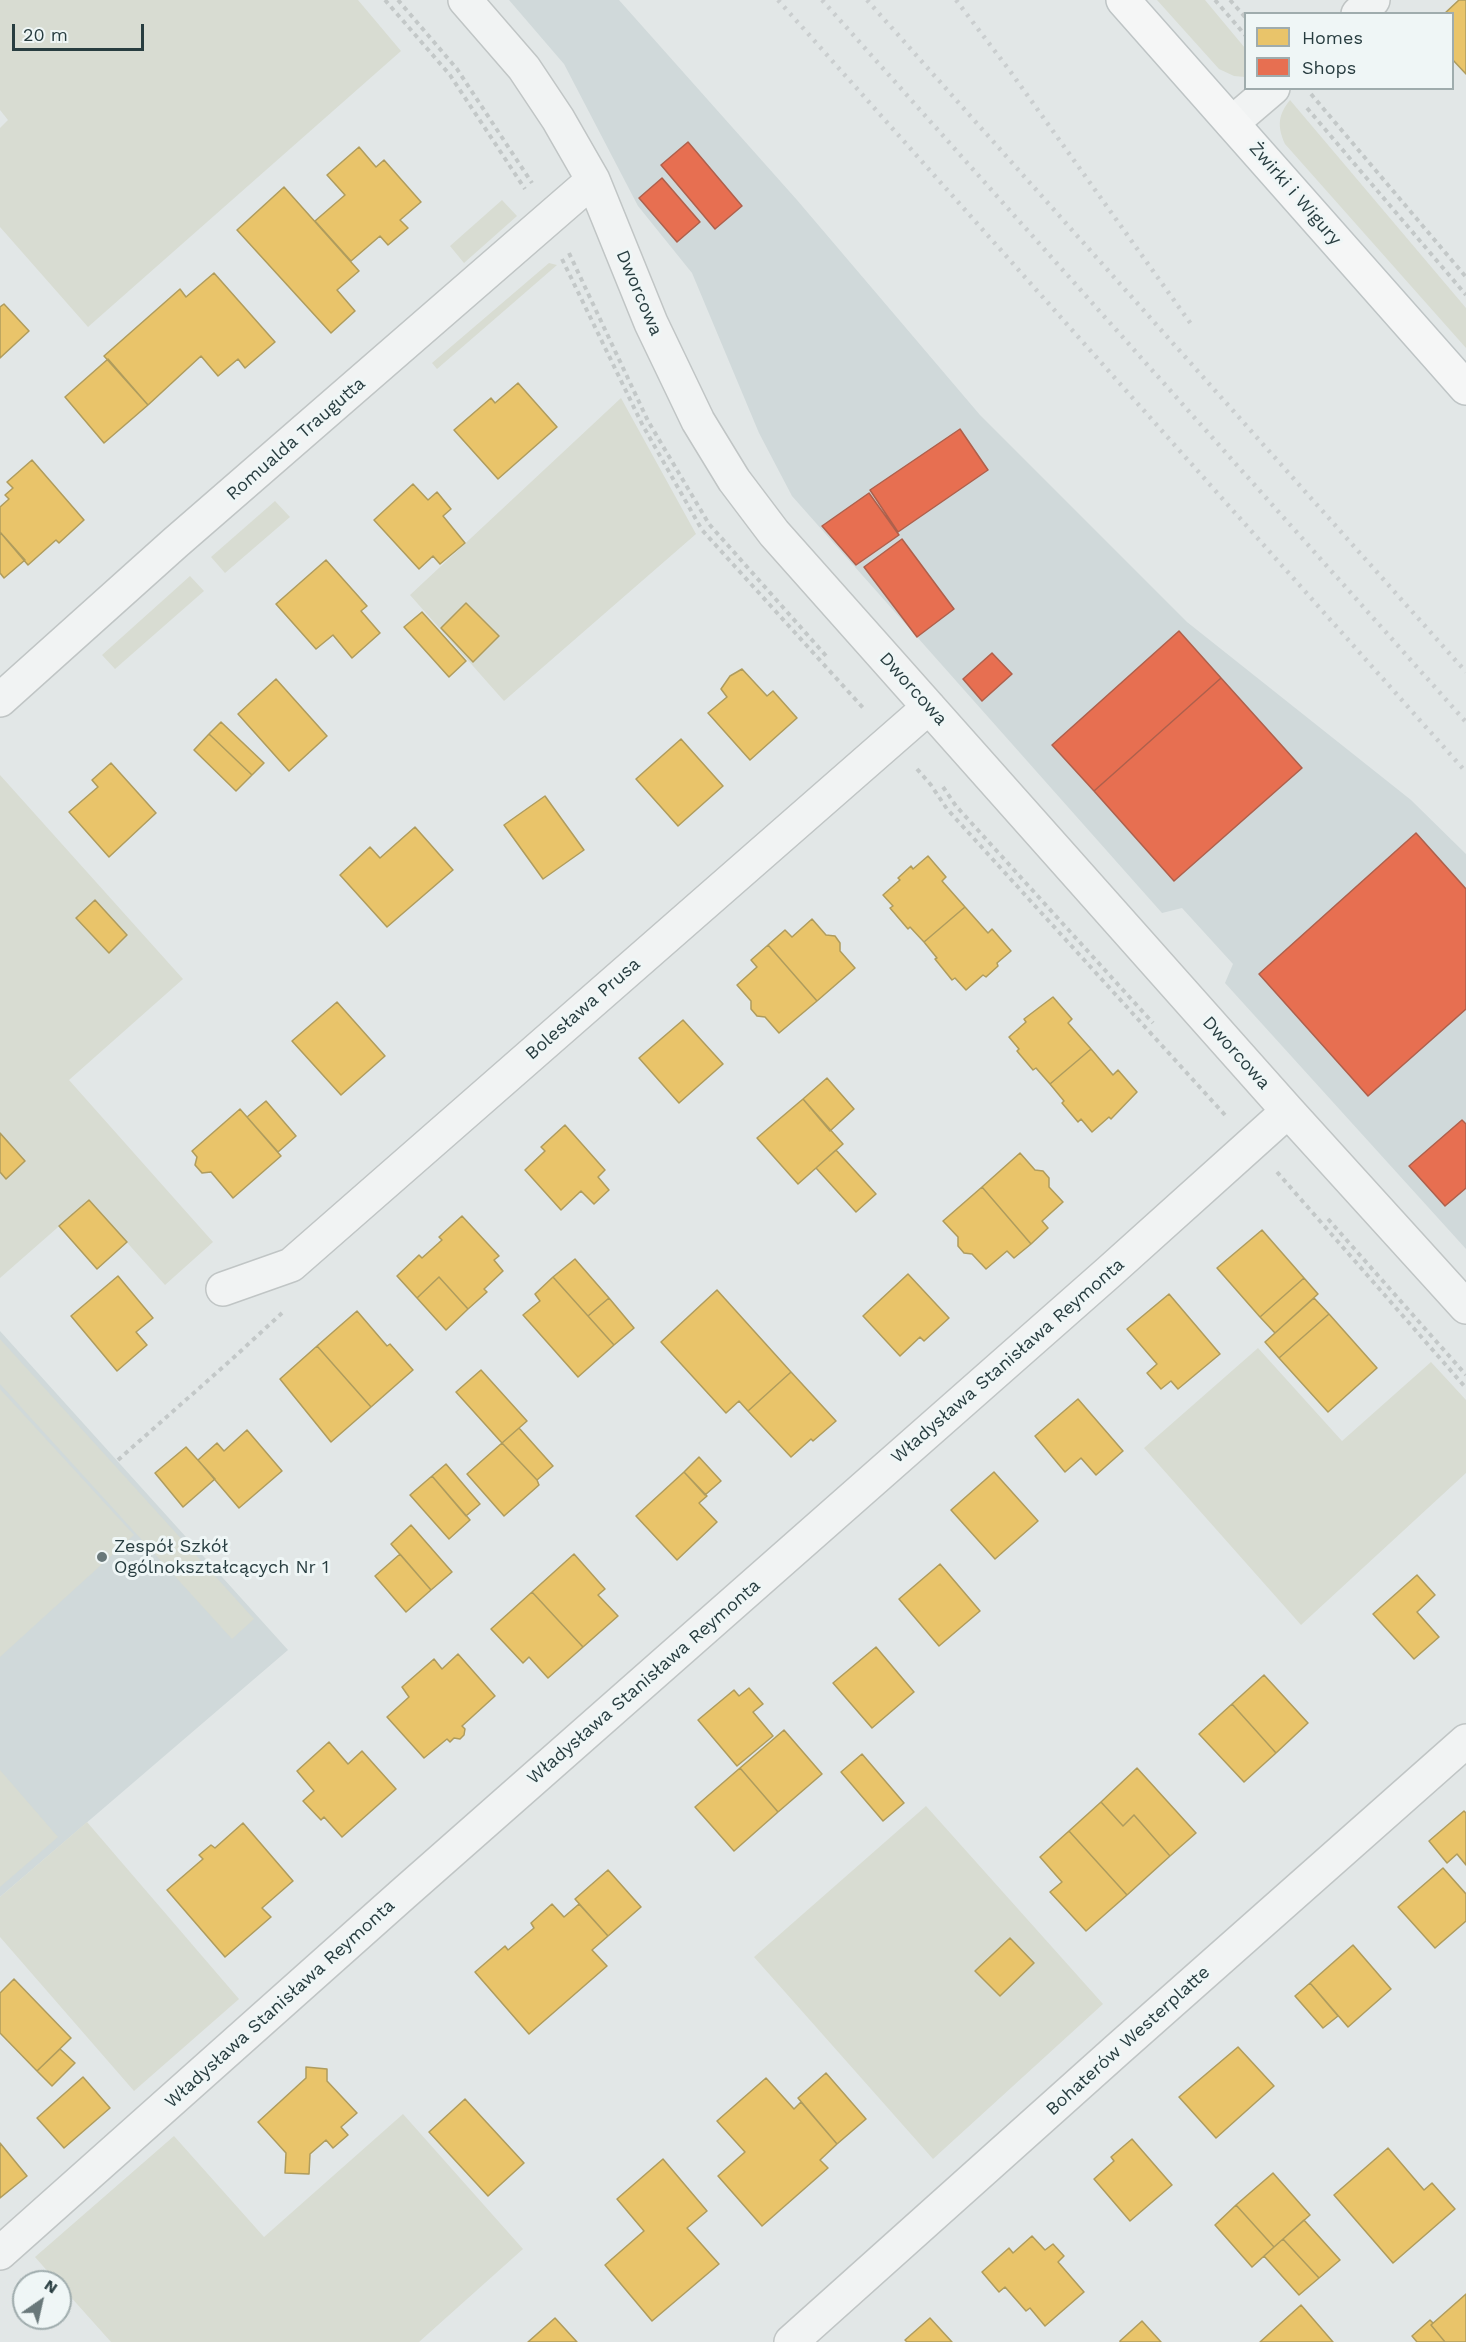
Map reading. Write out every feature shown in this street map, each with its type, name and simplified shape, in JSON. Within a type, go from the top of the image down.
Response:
[{"type":"main road","name":"Żwirki i Wigury","points":[[1123,0],[1466,388]]},
{"type":"street","name":"Dworcowa","points":[[465,0],[524,68],[558,119],[593,180],[651,323],[699,421],[734,480],[774,533],[1288,1111],[1466,1307]]},
{"type":"street","points":[[1360,12],[1373,0]]},
{"type":"street","points":[[1232,123],[1287,95]]},
{"type":"street","name":"Romualda Traugutta","points":[[0,700],[175,543],[593,180]]},
{"type":"street","name":"Bolesława Prusa","points":[[223,1288],[291,1265],[929,706]]},
{"type":"street","name":"Władysława Stanisława Reymonta","points":[[0,2253],[1288,1111]]},
{"type":"street","name":"Bohaterów Westerplatte","points":[[791,2342],[1117,2049],[1466,1742]]},
{"type":"path","points":[[385,0],[450,75],[531,197],[545,223]]},
{"type":"path","points":[[1215,0],[1244,35]]},
{"type":"path","points":[[1230,0],[1244,17]]},
{"type":"path","points":[[1308,90],[1466,277]]},
{"type":"path","points":[[1287,95],[1466,295]]},
{"type":"path","points":[[891,740],[931,785],[947,809],[1252,1144],[1466,1388]]},
{"type":"shaded area","points":[[0,0],[358,0],[401,51],[88,327],[0,227],[0,128],[8,120],[0,110]]},
{"type":"shaded area","points":[[509,0],[619,0],[797,200],[980,415],[1187,622],[1411,800],[1466,854],[1466,1249],[1225,983],[1233,964],[1182,908],[1162,913],[792,496],[759,433],[692,273],[638,206],[564,64]]},
{"type":"shaded area","points":[[1157,0],[1205,0],[1244,47],[1244,77],[1234,76],[1219,69]]},
{"type":"shaded area","points":[[1290,100],[1466,308],[1466,348],[1285,144],[1280,121]]},
{"type":"shaded area","points":[[502,200],[517,216],[464,263],[450,246]]},
{"type":"shaded area","points":[[549,263],[557,265],[437,369],[432,363]]},
{"type":"shaded area","points":[[621,398],[696,534],[504,701],[410,595]]},
{"type":"shaded area","points":[[275,501],[290,517],[225,573],[211,557]]},
{"type":"shaded area","points":[[190,576],[204,591],[115,669],[102,655]]},
{"type":"shaded area","points":[[0,775],[183,979],[69,1080],[213,1242],[165,1285],[89,1200],[0,1278]]},
{"type":"shaded area","name":"Zespół Szkół Ogólnokształcących Nr 1","points":[[0,1331],[288,1650],[0,1897]]},
{"type":"shaded area","points":[[0,1339],[254,1619],[232,1639],[0,1384]]},
{"type":"shaded area","points":[[1258,1348],[1342,1441],[1431,1362],[1466,1400],[1466,1473],[1301,1625],[1144,1448]]},
{"type":"shaded area","points":[[0,1389],[134,1535],[0,1657]]},
{"type":"shaded area","points":[[0,1770],[58,1837],[0,1887]]},
{"type":"shaded area","points":[[926,1806],[1103,2004],[933,2159],[754,1957]]},
{"type":"shaded area","points":[[87,1822],[239,1999],[134,2091],[0,1937],[0,1897]]},
{"type":"shaded area","points":[[403,2114],[523,2249],[419,2342],[111,2342],[72,2298],[72,2270],[46,2270],[35,2257],[174,2136],[264,2237]]},
{"type":"building: Homes","points":[[1459,0],[1466,0],[1466,74],[1454,61],[1454,12],[1446,12]]},
{"type":"building: Homes","points":[[359,147],[376,167],[384,160],[421,202],[400,220],[408,228],[388,245],[380,236],[351,261],[315,221],[345,195],[327,175]]},
{"type":"building: Homes","points":[[284,187],[359,271],[337,290],[355,311],[331,333],[237,230]]},
{"type":"building: Homes","points":[[214,273],[275,342],[245,368],[238,359],[218,376],[201,356],[148,405],[104,356],[180,289],[186,297]]},
{"type":"building: Homes","points":[[4,304],[29,331],[0,358],[0,307]]},
{"type":"building: Homes","points":[[108,359],[148,405],[104,443],[65,397]]},
{"type":"building: Homes","points":[[518,383],[557,427],[498,479],[454,430],[491,398],[495,403]]},
{"type":"building: Homes","points":[[32,460],[84,520],[59,543],[56,540],[28,565],[0,532],[0,507],[9,499],[5,495],[13,488],[7,482]]},
{"type":"building: Homes","points":[[413,484],[428,500],[437,492],[451,509],[443,516],[465,543],[440,564],[433,556],[419,569],[374,520]]},
{"type":"building: Homes","points":[[0,532],[25,560],[4,578],[0,573]]},
{"type":"building: Homes","points":[[326,560],[367,606],[361,611],[380,633],[352,658],[333,635],[316,649],[276,604]]},
{"type":"building: Homes","points":[[466,603],[499,636],[473,662],[441,628]]},
{"type":"building: Homes","points":[[422,612],[466,661],[449,677],[404,627]]},
{"type":"building: Homes","points":[[742,669],[767,696],[773,691],[797,718],[750,760],[708,713],[727,697],[721,689],[730,676]]},
{"type":"building: Homes","points":[[276,679],[327,736],[289,771],[238,714]]},
{"type":"building: Homes","points":[[221,722],[264,763],[252,775],[209,734]]},
{"type":"building: Homes","points":[[209,734],[252,775],[236,791],[194,750]]},
{"type":"building: Homes","points":[[681,739],[723,786],[678,826],[636,779]]},
{"type":"building: Homes","points":[[111,763],[156,813],[109,857],[69,812],[98,787],[92,780]]},
{"type":"building: Homes","points":[[545,796],[584,850],[543,879],[504,825]]},
{"type":"building: Homes","points":[[415,827],[453,870],[387,927],[340,875],[370,847],[380,858]]},
{"type":"building: Homes","points":[[928,856],[946,877],[942,881],[965,907],[924,942],[910,927],[908,929],[890,908],[893,906],[883,895],[900,880],[898,878],[911,866],[913,869]]},
{"type":"building: Homes","points":[[95,900],[127,935],[109,953],[76,918]]},
{"type":"building: Homes","points":[[965,907],[988,933],[992,929],[1011,951],[986,977],[983,975],[966,990],[955,978],[952,980],[924,942]]},
{"type":"building: Homes","points":[[812,919],[826,935],[835,936],[840,943],[840,951],[855,968],[817,1001],[768,945],[785,930],[792,937]]},
{"type":"building: Homes","points":[[768,945],[817,1001],[779,1033],[765,1017],[757,1016],[751,1009],[751,1001],[737,985],[757,967],[751,960]]},
{"type":"building: Homes","points":[[1053,997],[1072,1019],[1068,1023],[1091,1049],[1050,1084],[1036,1068],[1033,1070],[1009,1037],[1026,1022],[1024,1019]]},
{"type":"building: Homes","points":[[337,1002],[385,1056],[341,1095],[292,1041]]},
{"type":"building: Homes","points":[[683,1020],[723,1064],[679,1103],[639,1058]]},
{"type":"building: Homes","points":[[1091,1049],[1113,1075],[1118,1070],[1137,1092],[1111,1119],[1109,1117],[1092,1132],[1081,1119],[1078,1122],[1050,1084]]},
{"type":"building: Homes","points":[[827,1078],[854,1109],[830,1131],[803,1099]]},
{"type":"building: Homes","points":[[803,1099],[843,1144],[798,1184],[757,1138]]},
{"type":"building: Homes","points":[[266,1101],[296,1136],[278,1152],[247,1117]]},
{"type":"building: Homes","points":[[240,1109],[281,1156],[233,1198],[211,1172],[202,1173],[195,1165],[197,1157],[192,1151]]},
{"type":"building: Homes","points":[[565,1125],[605,1170],[598,1177],[609,1190],[594,1204],[581,1191],[561,1210],[525,1170],[545,1151],[541,1147]]},
{"type":"building: Homes","points":[[0,1133],[25,1161],[6,1179],[0,1172]]},
{"type":"building: Homes","points":[[836,1150],[876,1194],[856,1212],[816,1168]]},
{"type":"building: Homes","points":[[1020,1153],[1035,1170],[1043,1171],[1049,1178],[1049,1187],[1063,1202],[1042,1221],[1048,1228],[1031,1244],[982,1187]]},
{"type":"building: Homes","points":[[982,1187],[1031,1244],[1014,1258],[1007,1251],[986,1269],[972,1254],[964,1253],[958,1246],[958,1237],[943,1221]]},
{"type":"building: Homes","points":[[89,1200],[127,1242],[97,1269],[59,1226]]},
{"type":"building: Homes","points":[[462,1216],[499,1256],[494,1260],[503,1271],[484,1289],[487,1292],[468,1309],[439,1277],[417,1298],[397,1276],[419,1255],[422,1258],[442,1240],[439,1237]]},
{"type":"building: Homes","points":[[1262,1230],[1304,1278],[1260,1317],[1217,1268]]},
{"type":"building: Homes","points":[[575,1259],[609,1298],[588,1316],[553,1277]]},
{"type":"building: Homes","points":[[908,1274],[949,1318],[924,1341],[920,1337],[900,1356],[863,1316]]},
{"type":"building: Homes","points":[[118,1276],[153,1318],[136,1332],[147,1345],[117,1371],[71,1316]]},
{"type":"building: Homes","points":[[439,1277],[468,1309],[446,1330],[417,1298]]},
{"type":"building: Homes","points":[[553,1277],[614,1345],[578,1377],[523,1315],[540,1301],[535,1294]]},
{"type":"building: Homes","points":[[1304,1278],[1318,1294],[1275,1333],[1260,1317]]},
{"type":"building: Homes","points":[[717,1290],[791,1372],[748,1411],[739,1401],[726,1413],[661,1342]]},
{"type":"building: Homes","points":[[1169,1294],[1220,1354],[1178,1389],[1171,1381],[1161,1389],[1147,1373],[1157,1364],[1127,1329]]},
{"type":"building: Homes","points":[[609,1298],[634,1328],[614,1345],[588,1316]]},
{"type":"building: Homes","points":[[1314,1298],[1329,1314],[1279,1358],[1265,1342]]},
{"type":"building: Homes","points":[[357,1311],[387,1346],[390,1344],[413,1370],[371,1407],[317,1346]]},
{"type":"building: Homes","points":[[1329,1314],[1377,1368],[1328,1412],[1279,1358]]},
{"type":"building: Homes","points":[[317,1346],[371,1407],[331,1442],[280,1379]]},
{"type":"building: Homes","points":[[481,1370],[527,1421],[502,1443],[456,1392]]},
{"type":"building: Homes","points":[[791,1372],[836,1421],[791,1457],[748,1411]]},
{"type":"building: Homes","points":[[1078,1399],[1123,1451],[1096,1475],[1081,1458],[1065,1472],[1035,1436]]},
{"type":"building: Homes","points":[[519,1428],[553,1466],[537,1480],[502,1443]]},
{"type":"building: Homes","points":[[247,1430],[282,1471],[239,1508],[198,1460],[217,1443],[224,1451]]},
{"type":"building: Homes","points":[[502,1443],[537,1480],[539,1485],[504,1516],[467,1474]]},
{"type":"building: Homes","points":[[186,1447],[215,1479],[183,1507],[155,1473]]},
{"type":"building: Homes","points":[[699,1457],[721,1481],[705,1495],[684,1472]]},
{"type":"building: Homes","points":[[446,1464],[480,1504],[466,1516],[432,1476]]},
{"type":"building: Homes","points":[[684,1472],[707,1496],[699,1503],[717,1522],[677,1560],[636,1516]]},
{"type":"building: Homes","points":[[994,1472],[1038,1521],[995,1559],[951,1510]]},
{"type":"building: Homes","points":[[432,1476],[470,1520],[449,1539],[410,1495]]},
{"type":"building: Homes","points":[[411,1525],[452,1572],[431,1590],[391,1544]]},
{"type":"building: Homes","points":[[400,1554],[431,1590],[406,1612],[375,1576]]},
{"type":"building: Homes","points":[[574,1554],[605,1589],[598,1595],[618,1616],[583,1647],[532,1592]]},
{"type":"building: Homes","points":[[940,1564],[980,1611],[939,1646],[899,1599]]},
{"type":"building: Homes","points":[[1417,1575],[1435,1595],[1417,1612],[1439,1637],[1414,1659],[1373,1614]]},
{"type":"building: Homes","points":[[532,1592],[583,1647],[548,1678],[529,1657],[523,1663],[491,1629]]},
{"type":"building: Homes","points":[[876,1647],[914,1692],[872,1728],[833,1683]]},
{"type":"building: Homes","points":[[458,1654],[495,1696],[462,1726],[465,1729],[460,1739],[454,1738],[450,1742],[447,1739],[424,1758],[387,1717],[409,1697],[402,1687],[434,1659],[442,1669]]},
{"type":"building: Homes","points":[[1264,1675],[1308,1723],[1276,1753],[1232,1704]]},
{"type":"building: Homes","points":[[749,1688],[763,1704],[753,1712],[773,1736],[737,1766],[698,1720],[734,1690],[739,1696]]},
{"type":"building: Homes","points":[[1232,1704],[1276,1753],[1244,1782],[1199,1734]]},
{"type":"building: Homes","points":[[784,1730],[822,1774],[778,1812],[740,1768]]},
{"type":"building: Homes","points":[[329,1742],[348,1764],[362,1751],[396,1789],[342,1837],[324,1817],[321,1820],[303,1801],[314,1791],[297,1771]]},
{"type":"building: Homes","points":[[862,1754],[904,1803],[883,1821],[841,1772]]},
{"type":"building: Homes","points":[[740,1768],[778,1812],[734,1851],[695,1807]]},
{"type":"building: Homes","points":[[1137,1768],[1196,1833],[1170,1856],[1134,1815],[1123,1826],[1101,1802]]},
{"type":"building: Homes","points":[[1101,1802],[1123,1826],[1134,1815],[1170,1856],[1127,1895],[1069,1831]]},
{"type":"building: Homes","points":[[1464,1811],[1466,1813],[1466,1865],[1457,1854],[1447,1863],[1429,1841]]},
{"type":"building: Homes","points":[[243,1823],[293,1881],[262,1908],[271,1917],[225,1957],[167,1890],[203,1859],[199,1855],[211,1845],[215,1848]]},
{"type":"building: Homes","points":[[1069,1831],[1127,1895],[1086,1931],[1050,1892],[1062,1882],[1040,1857]]},
{"type":"building: Homes","points":[[1443,1868],[1466,1894],[1466,1921],[1435,1948],[1398,1907]]},
{"type":"building: Homes","points":[[608,1870],[641,1907],[608,1936],[575,1899]]},
{"type":"building: Homes","points":[[552,1904],[564,1917],[579,1904],[608,1936],[592,1950],[607,1966],[529,2034],[475,1972],[505,1946],[508,1950],[534,1928],[531,1923]]},
{"type":"building: Homes","points":[[1010,1938],[1034,1963],[1000,1996],[975,1971]]},
{"type":"building: Homes","points":[[1353,1945],[1391,1989],[1348,2027],[1310,1983]]},
{"type":"building: Homes","points":[[14,1979],[71,2038],[37,2071],[0,2033],[0,1993]]},
{"type":"building: Homes","points":[[1310,1983],[1338,2016],[1323,2028],[1295,1996]]},
{"type":"building: Homes","points":[[1238,2047],[1274,2086],[1216,2138],[1179,2097]]},
{"type":"building: Homes","points":[[60,2049],[75,2063],[52,2086],[37,2071]]},
{"type":"building: Homes","points":[[306,2067],[327,2069],[327,2081],[357,2113],[341,2127],[348,2135],[333,2148],[326,2140],[310,2154],[309,2174],[285,2173],[286,2153],[258,2122],[306,2078]]},
{"type":"building: Homes","points":[[826,2073],[866,2119],[837,2144],[798,2098]]},
{"type":"building: Homes","points":[[83,2077],[110,2108],[64,2148],[37,2118]]},
{"type":"building: Homes","points":[[766,2078],[794,2109],[801,2102],[837,2144],[820,2160],[828,2168],[762,2226],[718,2176],[745,2152],[717,2121]]},
{"type":"building: Homes","points":[[465,2099],[524,2163],[488,2196],[429,2132]]},
{"type":"building: Homes","points":[[1132,2139],[1172,2185],[1130,2221],[1094,2179],[1114,2161],[1111,2157]]},
{"type":"building: Homes","points":[[0,2143],[27,2176],[0,2198]]},
{"type":"building: Homes","points":[[1388,2148],[1424,2190],[1432,2183],[1455,2209],[1393,2263],[1334,2195]]},
{"type":"building: Homes","points":[[663,2159],[707,2211],[687,2228],[719,2264],[652,2321],[605,2265],[644,2231],[617,2199]]},
{"type":"building: Homes","points":[[1273,2173],[1310,2215],[1274,2247],[1236,2205]]},
{"type":"building: Homes","points":[[1236,2205],[1274,2247],[1252,2267],[1215,2225]]},
{"type":"building: Homes","points":[[1304,2220],[1340,2260],[1319,2278],[1283,2239]]},
{"type":"building: Homes","points":[[1032,2236],[1045,2250],[1053,2244],[1064,2256],[1058,2262],[1084,2292],[1045,2326],[1030,2308],[1026,2311],[1005,2287],[999,2292],[982,2272],[1009,2248],[1013,2253]]},
{"type":"building: Homes","points":[[1283,2239],[1319,2278],[1299,2295],[1264,2256]]},
{"type":"building: Homes","points":[[1466,2294],[1466,2342],[1445,2342],[1431,2325]]},
{"type":"building: Homes","points":[[1301,2305],[1333,2342],[1260,2342]]},
{"type":"building: Homes","points":[[555,2318],[577,2342],[528,2342]]},
{"type":"building: Homes","points":[[930,2318],[952,2342],[907,2342],[905,2340]]},
{"type":"building: Homes","points":[[1430,2320],[1433,2323],[1431,2325],[1445,2342],[1417,2342],[1412,2336]]},
{"type":"building: Homes","points":[[1142,2321],[1161,2342],[1120,2342],[1120,2341]]},
{"type":"building: Shops","points":[[688,142],[742,206],[715,229],[661,165]]},
{"type":"building: Shops","points":[[662,178],[700,222],[677,242],[639,198]]},
{"type":"building: Shops","points":[[960,429],[988,470],[898,532],[870,490]]},
{"type":"building: Shops","points":[[869,493],[899,535],[856,565],[822,526]]},
{"type":"building: Shops","points":[[902,539],[954,609],[917,637],[864,567]]},
{"type":"building: Shops","points":[[1179,631],[1221,678],[1094,791],[1052,745]]},
{"type":"building: Shops","points":[[992,653],[1012,674],[982,701],[963,679]]},
{"type":"building: Shops","points":[[1221,678],[1302,768],[1174,881],[1094,791]]},
{"type":"building: Shops","points":[[1416,833],[1466,889],[1466,1009],[1368,1096],[1259,974]]},
{"type":"building: Shops","points":[[1462,1120],[1466,1124],[1466,1188],[1445,1206],[1409,1166]]},
{"type":"railway","points":[[778,0],[1466,772]]},
{"type":"railway","points":[[822,0],[1466,722]]},
{"type":"railway","points":[[867,0],[1466,672]]},
{"type":"railway","points":[[956,0],[1010,71],[1191,324]]},
{"type":"place","name":"Zespół Szkół Ogólnokształcących Nr 1","points":[[102,1557]]}]
